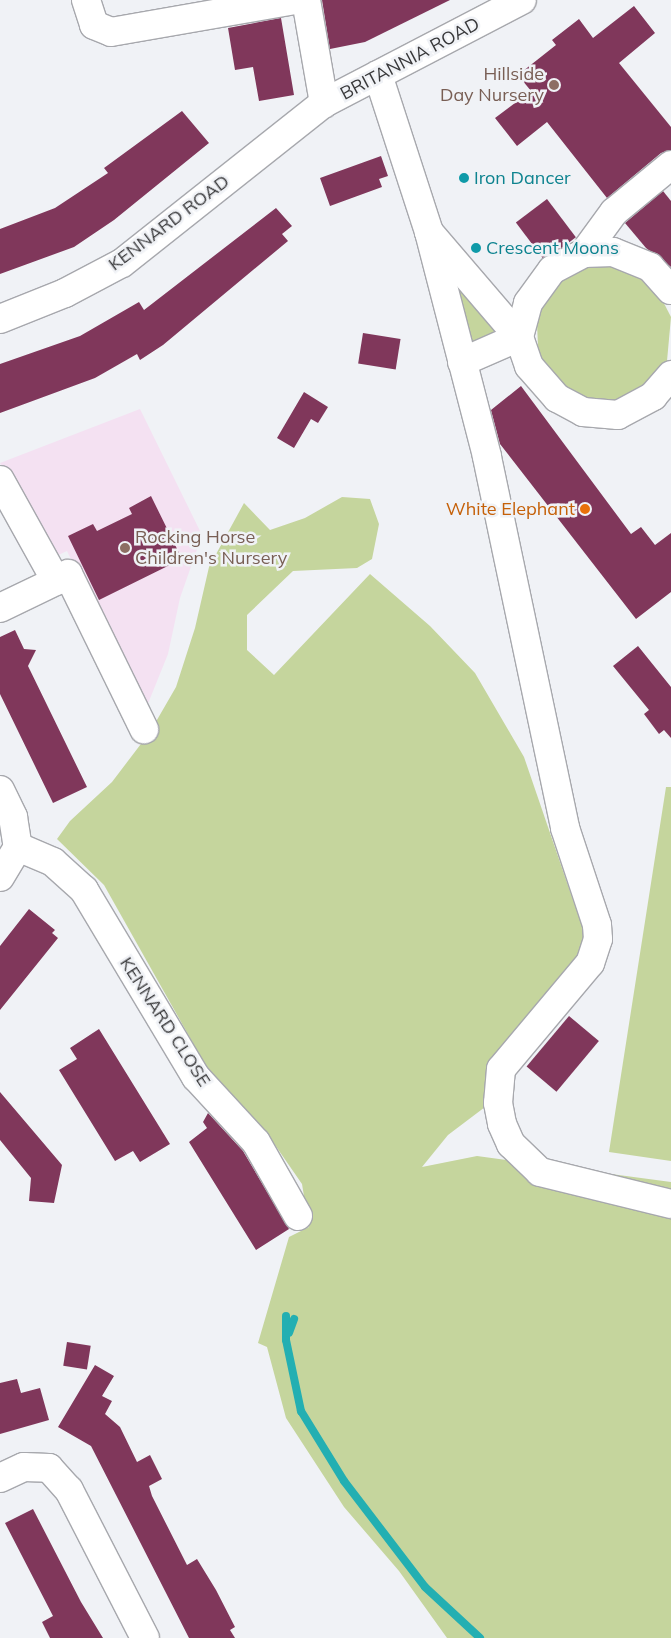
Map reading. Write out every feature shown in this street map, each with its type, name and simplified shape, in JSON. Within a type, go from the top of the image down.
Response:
[{"type":"street","points":[[86,0],[94,25],[111,32],[296,0]]},
{"type":"street","points":[[306,0],[324,103]]},
{"type":"street","name":"BRITANNIA ROAD","points":[[324,103],[521,0]]},
{"type":"street","points":[[378,75],[429,232],[487,457],[565,828],[597,925],[598,939],[590,963],[501,1069],[498,1103],[502,1124],[511,1144],[540,1172],[671,1204]]},
{"type":"street","name":"KENNARD ROAD","points":[[0,319],[66,293],[122,263],[324,103]]},
{"type":"street","points":[[519,337],[528,303],[552,270],[584,252],[614,212],[671,165]]},
{"type":"street","points":[[429,232],[519,337],[535,372],[557,398],[583,412],[618,415],[653,396],[671,375]]},
{"type":"street","points":[[584,252],[613,252],[650,267],[671,290]]},
{"type":"street","points":[[462,362],[519,337]]},
{"type":"street","points":[[0,480],[56,580]]},
{"type":"street","points":[[0,608],[68,574],[144,729]]},
{"type":"street","points":[[0,790],[13,817],[18,847],[0,877]]},
{"type":"street","name":"KENNARD CLOSE","points":[[18,847],[54,862],[84,890],[196,1077],[256,1142],[298,1216]]},
{"type":"street","points":[[0,1478],[24,1467],[50,1468],[69,1490],[145,1638]]},
{"type":"shaded area","points":[[140,409],[202,535],[180,598],[168,654],[145,711],[67,551],[52,558],[0,463]]},
{"type":"green space","points":[[590,264],[623,265],[652,280],[671,317],[667,361],[648,385],[613,403],[582,397],[559,384],[543,364],[538,347],[537,323],[545,299],[563,278]]},
{"type":"green space","points":[[451,280],[498,327],[481,345],[467,340]]},
{"type":"green space","points":[[342,497],[370,499],[379,524],[372,559],[357,568],[293,571],[247,615],[247,650],[274,675],[370,574],[430,626],[475,673],[524,757],[585,935],[588,958],[493,1101],[448,1135],[422,1167],[477,1156],[671,1182],[671,1638],[447,1638],[399,1571],[344,1507],[286,1418],[267,1347],[258,1343],[289,1237],[309,1227],[302,1184],[266,1132],[212,1077],[104,885],[57,839],[70,821],[112,782],[150,732],[176,687],[195,628],[209,567],[244,503],[270,530],[305,518]]},
{"type":"green space","points":[[666,787],[671,787],[671,1161],[609,1152]]},
{"type":"building","points":[[322,0],[450,0],[365,42],[330,49]]},
{"type":"building","points":[[634,6],[655,33],[619,63],[671,127],[671,150],[661,153],[607,198],[547,122],[517,146],[495,118],[531,91],[518,75],[556,45],[552,40],[579,19],[593,38]]},
{"type":"building","points":[[281,18],[294,95],[259,101],[253,67],[235,70],[228,28]]},
{"type":"building","points":[[182,111],[209,143],[114,220],[74,247],[0,274],[0,229],[55,208],[108,173],[104,168]]},
{"type":"building","points":[[381,156],[388,176],[379,179],[382,187],[330,206],[320,178]]},
{"type":"building","points":[[663,191],[671,201],[671,267],[646,248],[625,223]]},
{"type":"building","points":[[547,199],[576,237],[545,261],[516,222]]},
{"type":"building","points":[[276,208],[292,226],[282,234],[288,241],[163,345],[140,360],[137,354],[95,378],[0,413],[0,364],[80,336],[139,302],[144,310]]},
{"type":"building","points":[[363,333],[401,339],[396,370],[358,364]]},
{"type":"building","points":[[521,386],[631,534],[641,527],[655,545],[671,533],[671,592],[636,619],[500,444],[491,410]]},
{"type":"building","points":[[304,392],[328,407],[318,423],[311,419],[294,448],[277,438]]},
{"type":"building","name":"Rocking Horse Children's Nursery","points":[[151,496],[182,559],[99,600],[68,536],[93,524],[97,531],[132,514],[129,508]]},
{"type":"building","points":[[15,630],[24,649],[36,650],[28,666],[87,787],[53,803],[0,694],[0,637]]},
{"type":"building","points":[[638,646],[671,687],[671,738],[664,730],[659,734],[644,714],[649,710],[613,666]]},
{"type":"building","points":[[29,909],[55,930],[52,933],[58,938],[0,1010],[0,946]]},
{"type":"building","points":[[569,1016],[599,1041],[556,1092],[527,1067]]},
{"type":"building","points":[[99,1029],[170,1144],[140,1162],[133,1151],[115,1161],[59,1070],[77,1059],[70,1048]]},
{"type":"building","points":[[0,1092],[62,1165],[54,1203],[29,1201],[31,1178],[0,1140]]},
{"type":"building","points":[[208,1113],[243,1151],[289,1229],[256,1250],[189,1142],[207,1128],[203,1122]]},
{"type":"building","points":[[67,1342],[91,1346],[87,1369],[63,1366]]},
{"type":"building","points":[[95,1365],[114,1376],[102,1396],[112,1401],[105,1414],[120,1427],[137,1462],[150,1455],[162,1479],[149,1486],[152,1496],[187,1565],[197,1559],[216,1590],[235,1627],[230,1630],[235,1638],[189,1638],[91,1446],[58,1427]]},
{"type":"building","points":[[17,1379],[21,1393],[40,1388],[49,1420],[0,1434],[0,1383]]},
{"type":"building","points":[[33,1509],[81,1602],[103,1638],[50,1638],[42,1622],[53,1616],[5,1523]]},
{"type":"waterway","points":[[286,1316],[286,1340],[301,1411],[344,1481],[425,1587],[480,1638]]},
{"type":"waterway","points":[[289,1333],[294,1319]]},
{"type":"place","name":"Hillside Day Nursery","points":[[554,85]]},
{"type":"place","name":"Iron Dancer","points":[[464,178]]},
{"type":"place","name":"Crescent Moons","points":[[476,248]]},
{"type":"place","name":"White Elephant","points":[[585,509]]},
{"type":"place","name":"Rocking Horse Children's Nursery","points":[[125,548]]}]
